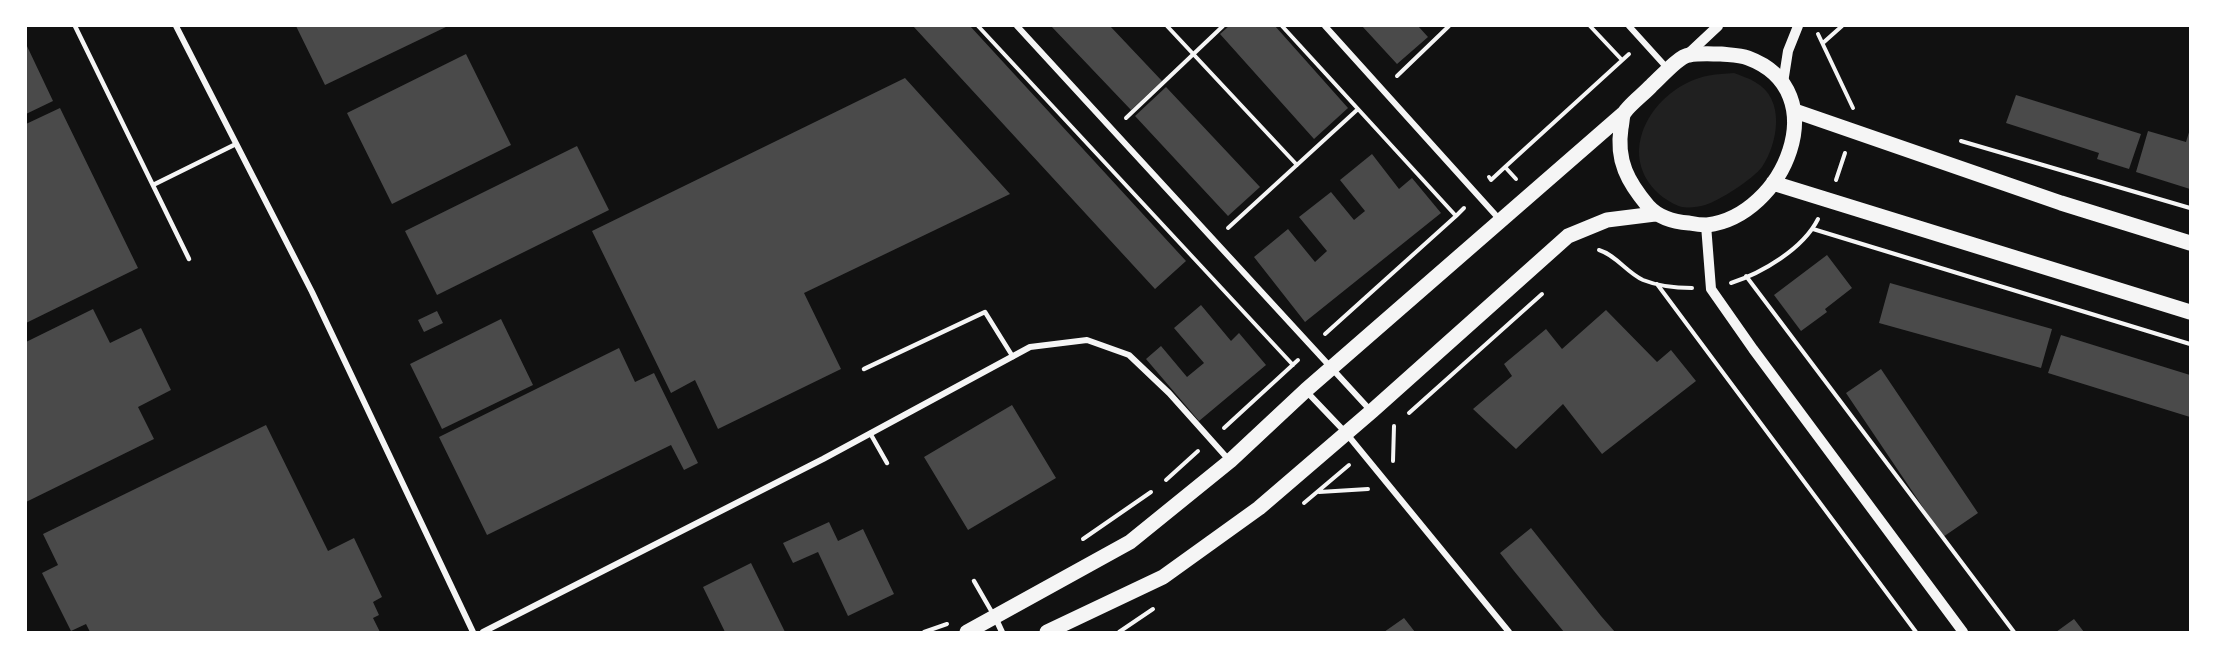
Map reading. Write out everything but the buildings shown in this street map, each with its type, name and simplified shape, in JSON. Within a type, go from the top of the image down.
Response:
[{"type":"main road","points":[[967,633],[1130,542],[1230,461],[1306,390],[1623,114],[1669,69],[1687,55],[1721,54],[1747,57],[1766,67],[1783,83],[1795,111],[1795,133],[1788,158],[1773,183],[1747,208],[1728,219],[1706,225],[1679,222],[1655,214],[1607,220],[1568,236],[1259,508],[1163,577],[1047,633]]},
{"type":"main road","points":[[1795,111],[2050,199],[2190,243]]},
{"type":"main road","points":[[1623,114],[1618,146],[1624,168],[1633,188],[1655,214]]},
{"type":"main road","points":[[1773,183],[2190,312]]},
{"type":"street","points":[[176,26],[312,292],[473,633]]},
{"type":"street","points":[[1017,26],[1371,411]]},
{"type":"street","points":[[1325,26],[1501,221]]},
{"type":"street","points":[[1629,26],[1669,69]]},
{"type":"street","points":[[1687,55],[1718,26]]},
{"type":"street","points":[[1783,83],[1788,51],[1798,26]]},
{"type":"street","points":[[1706,225],[1711,289],[1963,633]]},
{"type":"street","points":[[483,633],[1030,348],[1087,340],[1129,355],[1169,393],[1230,461]]},
{"type":"street","points":[[1306,390],[1346,433],[1509,633]]},
{"type":"street","points":[[995,616],[1002,633]]},
{"type":"lane","points":[[75,26],[189,259]]},
{"type":"lane","points":[[153,185],[236,144]]},
{"type":"lane","points":[[864,369],[985,312],[1013,357]]},
{"type":"lane","points":[[870,433],[887,463]]},
{"type":"lane","points":[[974,581],[995,616]]},
{"type":"path","points":[[978,26],[1293,365],[1165,481]]},
{"type":"path","points":[[1167,26],[1298,165]]},
{"type":"path","points":[[1132,128],[1124,119],[1223,26]]},
{"type":"path","points":[[1282,26],[1456,216]]},
{"type":"path","points":[[1397,76],[1449,26]]},
{"type":"path","points":[[1590,26],[1622,60]]},
{"type":"path","points":[[1824,42],[1842,26]]},
{"type":"path","points":[[1530,194],[1505,167],[1643,41]]},
{"type":"path","points":[[1225,230],[1359,109]]},
{"type":"path","points":[[1955,140],[2190,208]]},
{"type":"path","points":[[1484,187],[1491,180]]},
{"type":"path","points":[[1322,337],[1470,201]]},
{"type":"path","points":[[1813,229],[2190,344]]},
{"type":"path","points":[[1746,276],[2014,633]]},
{"type":"path","points":[[1657,283],[1916,633]]},
{"type":"path","points":[[1081,540],[1157,488]]},
{"type":"path","points":[[924,633],[952,622]]},
{"type":"shaded area","points":[[1734,73],[1755,82],[1771,99],[1776,122],[1768,157],[1762,167],[1751,177],[1719,199],[1697,207],[1676,205],[1660,195],[1647,179],[1641,164],[1639,148],[1642,133],[1649,118],[1671,93],[1697,79]]}]
